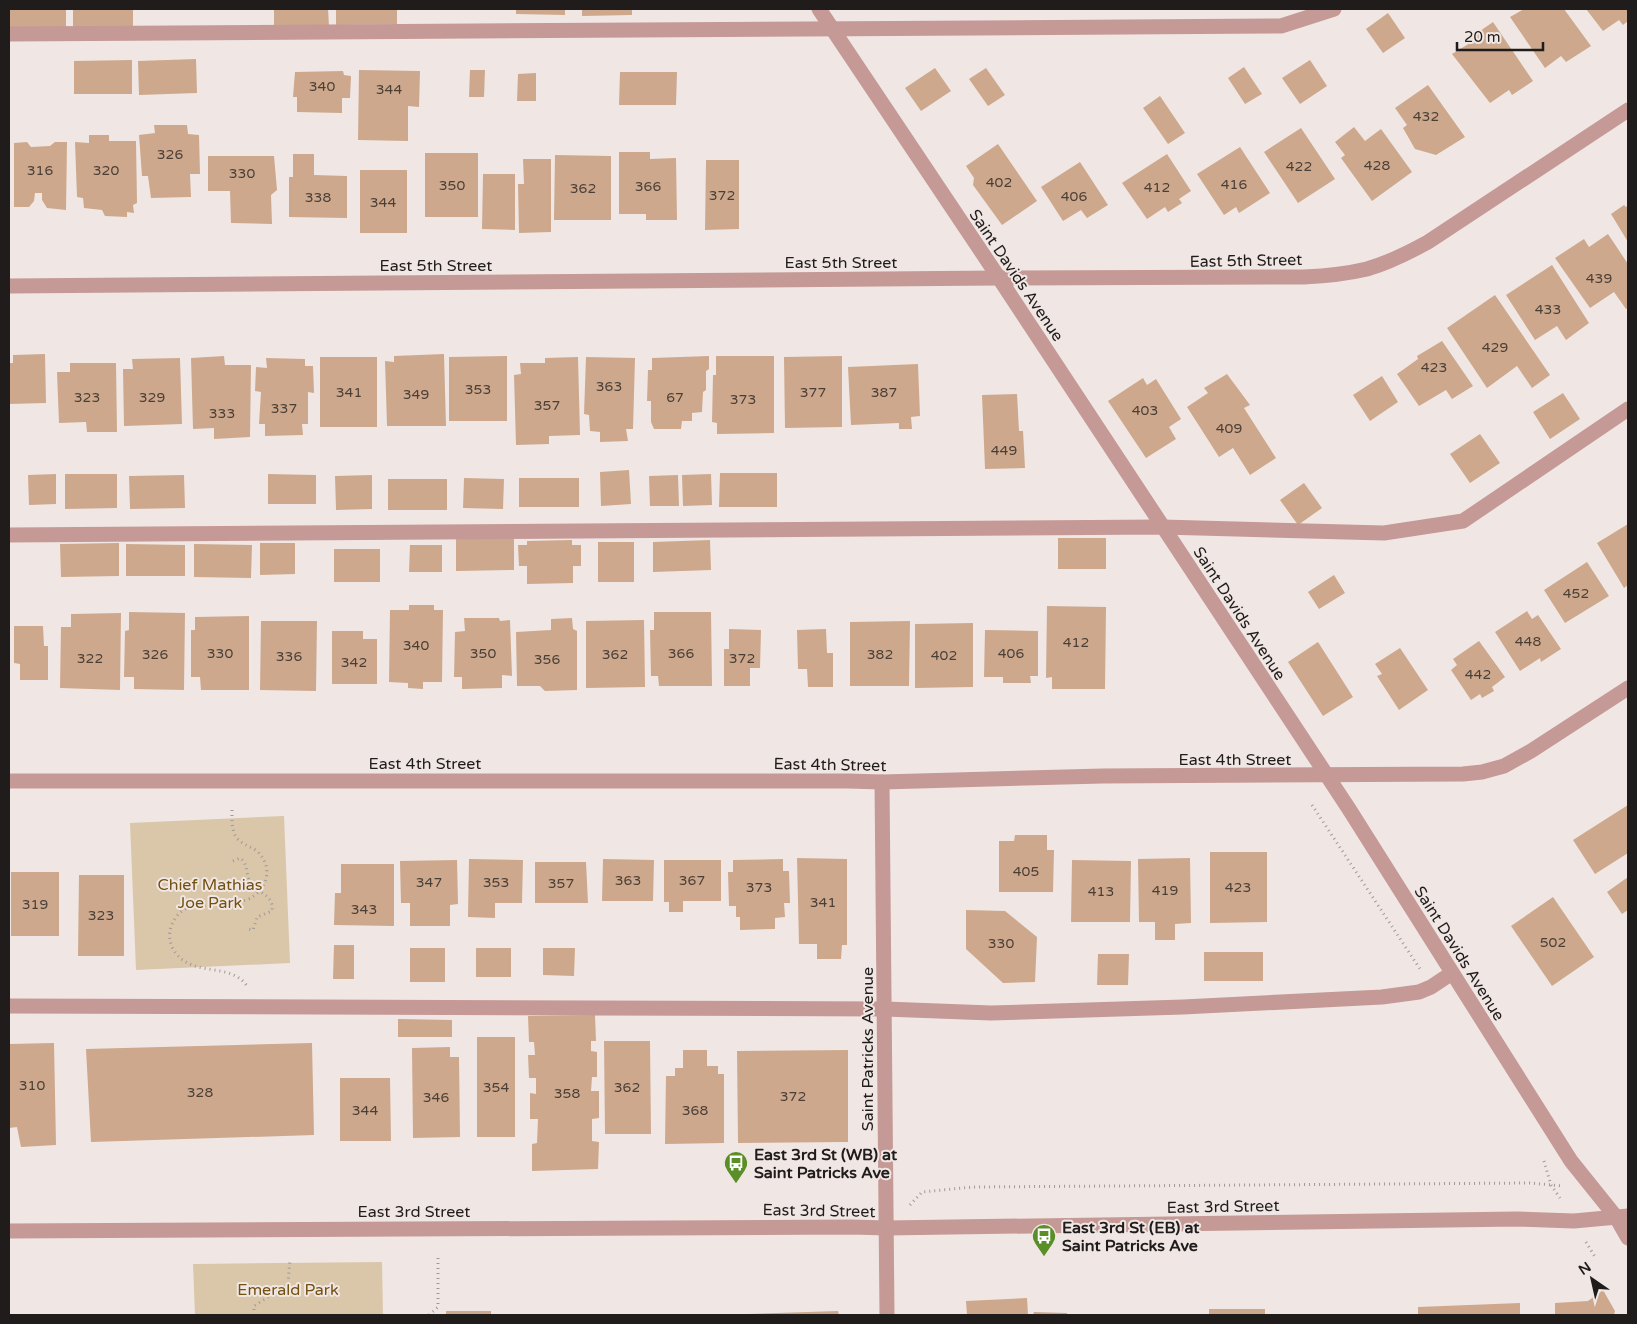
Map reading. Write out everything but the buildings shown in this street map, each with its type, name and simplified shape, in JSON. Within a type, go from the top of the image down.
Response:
[{"type":"street","name":"Saint Davids Avenue","points":[[819,9],[999,278],[1327,776],[1571,1161],[1622,1217],[1628,1238]]},
{"type":"street","points":[[9,34],[1280,26],[1334,9]]},
{"type":"street","name":"East 5th Street","points":[[9,286],[1304,277],[1338,275],[1368,269],[1398,258],[1428,242],[1628,110]]},
{"type":"street","points":[[9,535],[1162,527],[1384,532],[1463,521],[1628,409]]},
{"type":"street","name":"East 4th Street","points":[[9,781],[681,780],[882,782],[1103,776],[1463,774],[1504,766],[1531,751],[1628,688]]},
{"type":"street","name":"Saint Patricks Avenue","points":[[882,782],[887,1315]]},
{"type":"street","points":[[9,1006],[885,1009],[990,1013],[1183,1007],[1382,997],[1419,992],[1452,972]]},
{"type":"street","name":"East 3rd Street","points":[[9,1231],[852,1226],[886,1228],[1490,1220],[1574,1221],[1622,1217]]},
{"type":"path","points":[[232,810],[232,829],[239,841],[256,850],[264,860],[267,877],[265,884],[256,897],[248,900],[189,907],[176,917],[171,925],[169,935],[175,952],[181,960],[191,965],[234,975],[243,980],[250,989],[257,1006]]},
{"type":"path","points":[[233,861],[240,858],[243,860],[249,880],[272,902],[272,911],[257,917],[253,930],[248,929]]},
{"type":"path","points":[[886,1228],[922,1192],[973,1187],[1520,1183],[1551,1185],[1544,1165]]},
{"type":"path","points":[[429,1315],[438,1306],[438,1257]]},
{"type":"path","points":[[254,1315],[254,1306],[288,1284],[290,1259]]},
{"type":"green space","name":"Chief Mathias Joe Park","points":[[284,816],[290,963],[136,970],[130,823]]},
{"type":"green space","name":"Emerald Park","points":[[382,1262],[383,1315],[195,1315],[193,1264]]},
{"type":"place","name":"East 3rd St (WB) at Saint Patricks Ave","points":[[736,1184]]},
{"type":"place","name":"East 3rd St (EB) at Saint Patricks Ave","points":[[1044,1257]]}]
